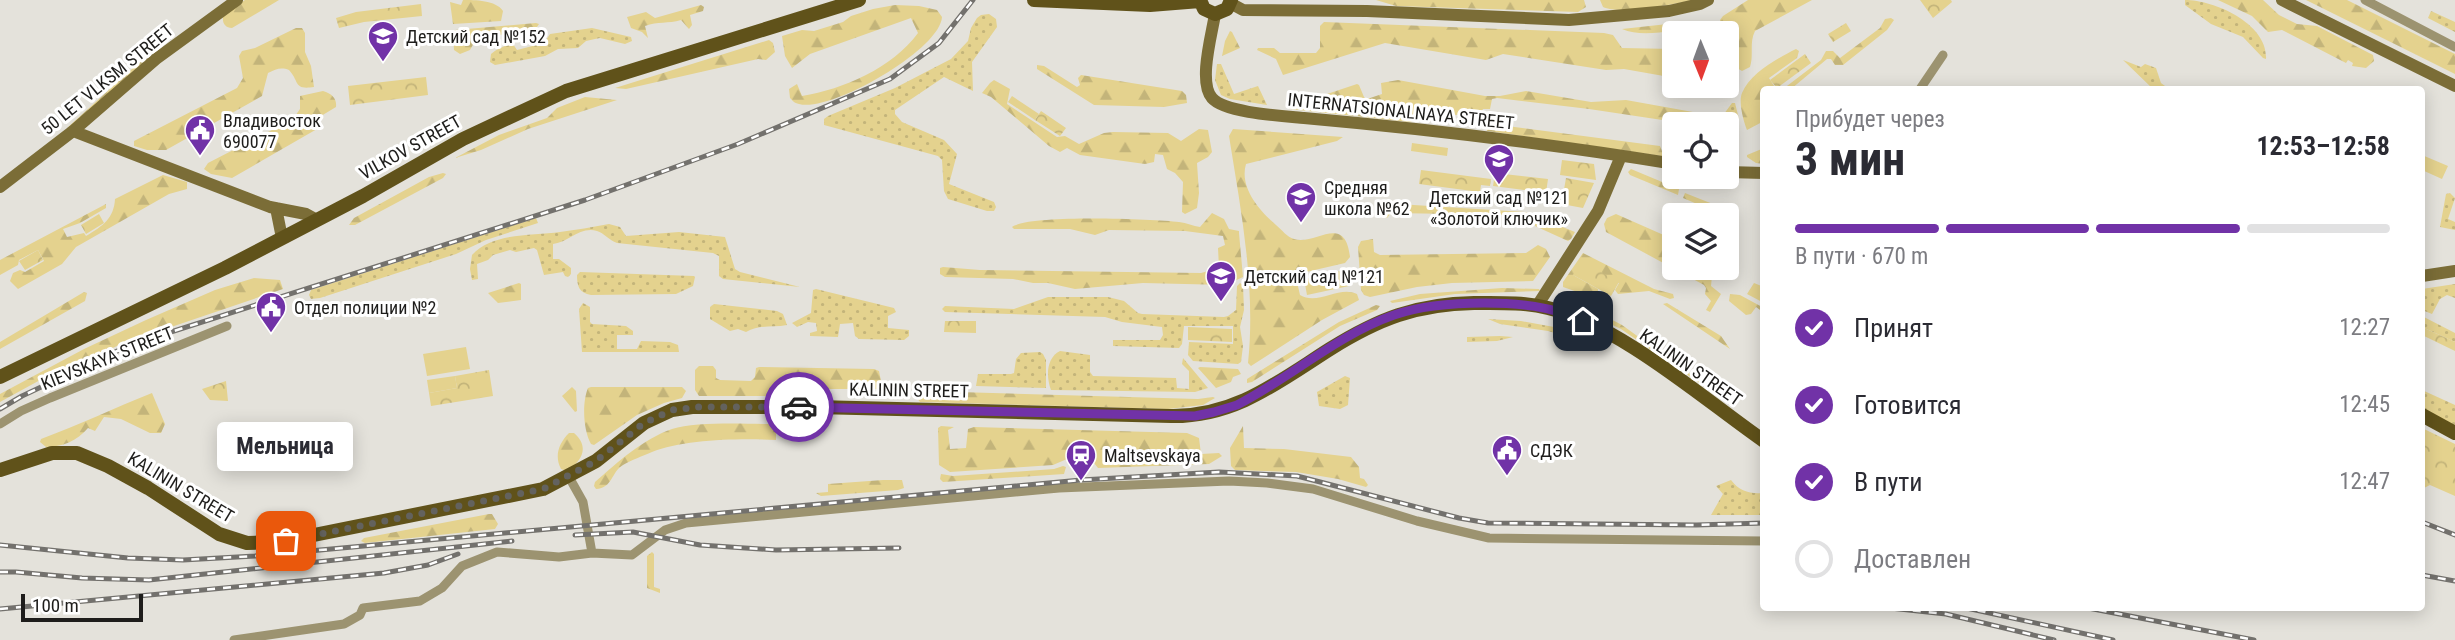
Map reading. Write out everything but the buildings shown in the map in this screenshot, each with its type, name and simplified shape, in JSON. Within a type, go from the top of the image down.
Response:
[{"type":"main road","name":"50 LET VLKSM STREET","points":[[3,183],[73,131],[156,59],[237,0]]},
{"type":"main road","name":"VILKOV STREET","points":[[0,377],[317,220],[439,151],[566,91],[859,0]]},
{"type":"main road","points":[[1034,0],[1150,5],[1200,1],[1206,12],[1215,14],[1223,12],[1231,2],[1243,10],[1367,11],[1555,20],[1600,19],[1669,11],[1700,5],[1708,0]]},
{"type":"main road","points":[[2282,0],[2455,86]]},
{"type":"main road","name":"INTERNATSIONALNAYA STREET","points":[[1215,14],[1206,88],[1213,99],[1226,106],[1262,114],[1441,132],[1662,162]]},
{"type":"main road","points":[[73,131],[276,208],[306,214],[317,220]]},
{"type":"main road","points":[[1537,306],[1598,211],[1621,156]]},
{"type":"main road","points":[[1739,172],[1760,173]]},
{"type":"main road","points":[[276,208],[282,238]]},
{"type":"main road","points":[[2425,276],[2455,271]]},
{"type":"main road","name":"KALININ STREET","points":[[0,470],[43,454],[65,451],[77,453],[148,488],[219,534],[254,543],[286,541],[543,489],[596,461],[644,423],[672,410],[692,407],[816,407],[1147,416],[1206,414],[1246,400],[1365,327],[1398,314],[1449,304],[1500,303],[1537,306],[1565,313],[1605,332],[1671,374],[1760,438]]},
{"type":"main road","points":[[2425,417],[2455,433]]},
{"type":"street","points":[[2365,0],[2455,47]]},
{"type":"street","points":[[1922,86],[1943,55]]},
{"type":"street","name":"KIEVSKAYA STREET","points":[[0,424],[50,398],[227,326]]},
{"type":"street","points":[[569,477],[583,502],[592,553]]},
{"type":"street","points":[[234,640],[344,624],[360,615],[363,608],[420,601],[442,588],[462,566],[497,551],[559,556],[592,553],[632,555],[665,530],[686,523],[1059,488],[1219,481],[1267,483],[1313,489],[1417,521],[1489,538],[1760,541]]},
{"type":"green space","points":[[245,0],[279,0],[232,28],[227,27],[223,21],[224,13]]},
{"type":"green space","points":[[463,0],[485,1],[500,7],[503,11],[501,21],[453,24],[450,2],[461,5]]},
{"type":"green space","points":[[1376,0],[1584,0],[1586,7],[1578,12],[1396,6]]},
{"type":"green space","points":[[1600,0],[1694,0],[1622,10],[1603,7]]},
{"type":"green space","points":[[1748,0],[1812,0],[1755,31],[1750,67],[1742,71],[1740,21],[1720,21],[1723,16]]},
{"type":"green space","points":[[1920,0],[1951,0],[1952,2],[1933,18]]},
{"type":"green space","points":[[2185,0],[2211,4],[2238,16],[2258,35],[2264,46],[2266,59],[2243,37],[2211,24],[2185,5]]},
{"type":"green space","points":[[2218,0],[2263,0],[2279,15],[2297,24],[2317,26],[2373,55],[2374,61],[2366,68],[2352,66],[2353,63],[2348,60],[2346,63],[2282,30],[2268,32],[2252,16]]},
{"type":"green space","points":[[2306,0],[2347,0],[2455,54],[2455,74]]},
{"type":"green space","points":[[421,4],[422,16],[364,22],[339,28],[336,18],[356,12]]},
{"type":"green space","points":[[701,5],[704,7],[703,11],[690,15],[692,25],[689,29],[681,20],[650,24],[645,26],[648,38],[642,32],[631,28],[627,17],[646,12],[655,18]]},
{"type":"green space","points":[[895,5],[937,10],[942,17],[937,31],[904,61],[857,89],[814,104],[799,104],[790,98],[789,89],[797,84],[802,96],[834,88],[866,75],[895,57],[918,33],[911,18],[810,54],[792,68],[785,56],[782,36],[802,30],[814,31],[843,22],[851,16]]},
{"type":"green space","points":[[2431,11],[2455,22],[2455,32],[2428,18]]},
{"type":"green space","points":[[989,14],[996,19],[997,27],[972,62],[973,91],[944,77],[895,110],[895,114],[902,122],[944,140],[957,154],[949,184],[994,202],[994,211],[948,199],[944,191],[942,160],[938,156],[824,125],[824,119],[828,116],[895,88],[951,59],[968,41],[977,18]]},
{"type":"green space","points":[[1885,19],[1894,20],[1887,30],[1843,65],[1835,65],[1831,59],[1827,59],[1795,86],[1787,86],[1821,60],[1826,51],[1833,51],[1840,58],[1880,28]]},
{"type":"green space","points":[[1324,22],[1604,33],[1613,35],[1622,48],[1662,49],[1662,76],[1503,54],[1486,60],[1385,43],[1283,75],[1276,59],[1257,50],[1274,48],[1280,53],[1316,53],[1320,48],[1320,26]]},
{"type":"green space","points":[[1846,23],[1851,31],[1833,42],[1828,34]]},
{"type":"green space","points":[[539,24],[537,27],[498,35],[489,43],[475,41],[470,50],[460,54],[454,50],[455,30]]},
{"type":"green space","points":[[1662,25],[1661,32],[1640,33],[1622,29]]},
{"type":"green space","points":[[296,28],[302,28],[305,33],[305,52],[311,66],[314,87],[300,86],[289,70],[276,70],[268,73],[262,96],[166,150],[147,150],[134,146],[134,141],[237,88],[243,78],[239,56],[242,51],[255,48]]},
{"type":"green space","points":[[592,28],[631,37],[632,41],[625,44],[600,38],[586,41],[578,48],[558,49],[545,56],[495,65],[490,62],[491,54],[507,45],[513,44],[517,50],[544,43],[550,34]]},
{"type":"green space","points":[[1230,31],[1240,48],[1222,56],[1225,41]]},
{"type":"green space","points":[[769,40],[773,43],[775,52],[766,60],[758,59],[626,89],[615,88]]},
{"type":"green space","points":[[1796,49],[1799,51],[1797,58],[1769,78],[1774,86],[1760,86],[1760,123],[1747,130],[1743,118],[1742,93],[1751,79]]},
{"type":"green space","points":[[1805,54],[1811,63],[1780,86],[1775,86],[1770,80]]},
{"type":"green space","points":[[143,59],[146,60],[67,128]]},
{"type":"green space","points":[[2123,60],[2141,67],[2145,64],[2156,68],[2161,83],[2165,86],[2150,86]]},
{"type":"green space","points":[[1217,64],[1221,64],[1234,94],[1258,86],[1267,105],[1221,95],[1215,80]]},
{"type":"green space","points":[[1037,65],[1044,66],[1077,87],[1080,85],[1078,78],[1081,75],[1182,91],[1186,95],[1187,103],[1164,107],[1094,105],[1037,69]]},
{"type":"green space","points":[[426,77],[428,95],[350,105],[348,86]]},
{"type":"green space","points":[[994,80],[1010,89],[1007,104],[1057,137],[1065,136],[1079,144],[1113,132],[1168,133],[1181,141],[1199,129],[1208,130],[1212,152],[1197,163],[1197,208],[1185,214],[1182,212],[1183,182],[1167,169],[1163,155],[1155,154],[1154,162],[1145,164],[1080,155],[1067,148],[1060,152],[1049,146],[991,97],[982,93]]},
{"type":"green space","points":[[1398,80],[1485,96],[1526,91],[1591,102],[1626,100],[1693,112],[1662,112],[1662,120],[1497,98],[1492,99],[1490,109],[1483,109],[1479,117],[1426,112],[1421,118],[1410,122],[1288,107],[1357,84],[1367,99],[1382,94],[1381,83]]},
{"type":"green space","points":[[323,91],[333,97],[336,107],[321,116],[317,129],[232,178],[211,174],[204,169],[208,163],[293,119],[300,109],[300,96]]},
{"type":"green space","points":[[1012,96],[1039,114],[1035,120],[1008,102]]},
{"type":"green space","points":[[585,97],[617,100],[528,129],[481,150],[455,158],[499,135],[547,118],[557,108]]},
{"type":"green space","points":[[1732,103],[1735,103],[1737,112],[1725,112]]},
{"type":"green space","points":[[1041,111],[1066,128],[1060,136],[1035,120]]},
{"type":"green space","points":[[1492,124],[1660,146],[1662,156],[1487,131],[1486,127]]},
{"type":"green space","points":[[1233,129],[1343,137],[1337,141],[1246,164],[1245,182],[1258,206],[1289,237],[1302,240],[1336,233],[1342,236],[1347,244],[1350,257],[1345,263],[1302,273],[1297,282],[1300,295],[1314,298],[1350,292],[1357,294],[1359,300],[1322,320],[1251,366],[1248,363],[1249,278],[1229,136]]},
{"type":"green space","points":[[1412,143],[1448,148],[1447,156],[1411,151]]},
{"type":"green space","points":[[1760,150],[1760,164],[1756,163],[1747,155]]},
{"type":"green space","points":[[2425,156],[2448,166],[2442,179],[2425,171]]},
{"type":"green space","points":[[1562,160],[1594,164],[1596,180],[1560,175]]},
{"type":"green space","points":[[1631,169],[1662,182],[1662,188],[1630,175],[1628,172]]},
{"type":"green space","points":[[1421,170],[1491,179],[1490,186],[1481,185],[1480,192],[1419,184]]},
{"type":"green space","points":[[1495,173],[1548,179],[1546,193],[1493,186]]},
{"type":"green space","points":[[446,174],[443,178],[355,225],[349,225],[354,218],[429,177]]},
{"type":"green space","points":[[163,175],[187,182],[187,189],[169,194],[76,247],[62,264],[18,289],[10,281],[13,273],[20,270],[25,272],[44,261],[38,250],[0,275],[0,260],[106,204],[106,208],[63,229],[67,237],[84,233],[86,236],[106,221],[115,199]]},
{"type":"green space","points":[[1566,178],[1594,183],[1583,208],[1567,205],[1562,201]]},
{"type":"green space","points":[[1664,189],[1679,189],[1678,195]]},
{"type":"green space","points":[[1685,193],[1710,203],[1695,203],[1683,198]]},
{"type":"green space","points":[[2450,193],[2455,198],[2448,219],[2455,222],[2455,230],[2440,227],[2446,194]]},
{"type":"green space","points":[[1398,204],[1525,212],[1575,232],[1568,241],[1535,226],[1533,218],[1517,215],[1391,213],[1387,218],[1383,217],[1382,208]]},
{"type":"green space","points":[[1212,213],[1224,219],[1229,229],[1239,231],[1243,277],[1226,285],[1143,283],[1075,289],[1013,279],[945,277],[940,274],[940,268],[943,267],[980,270],[1201,273],[1219,268],[1218,248],[1225,245],[1223,236],[1185,231],[1109,230],[1095,235],[1070,229],[1012,227],[1042,220],[1092,218],[1182,222],[1200,227]]},
{"type":"green space","points":[[99,214],[104,223],[86,234],[81,225]]},
{"type":"green space","points":[[1616,214],[1662,234],[1662,262],[1606,232],[1604,224],[1607,218]]},
{"type":"green space","points":[[536,218],[538,223],[486,240],[456,254],[320,298],[311,299],[309,295],[311,290]]},
{"type":"green space","points":[[609,224],[620,227],[626,236],[679,232],[725,237],[735,269],[800,287],[723,279],[719,276],[719,256],[713,253],[617,243],[600,232],[591,230],[553,244],[553,259],[559,259],[571,268],[568,277],[563,272],[544,275],[537,250],[534,248],[493,255],[477,264],[478,279],[472,280],[472,255],[491,242],[514,236]]},
{"type":"green space","points":[[1373,239],[1374,252],[1380,255],[1526,253],[1538,245],[1546,249],[1550,257],[1533,281],[1452,283],[1370,297],[1364,295],[1361,290],[1358,247],[1361,241]]},
{"type":"green space","points":[[38,250],[43,260],[25,270],[19,261]]},
{"type":"green space","points":[[1583,253],[1654,289],[1673,294],[1674,298],[1649,291],[1618,294],[1615,290],[1619,283],[1573,275],[1598,289],[1598,299],[1563,287],[1563,282]]},
{"type":"green space","points":[[1581,261],[1619,282],[1611,296],[1573,275]]},
{"type":"green space","points":[[1345,270],[1349,286],[1307,295],[1304,279]]},
{"type":"green space","points":[[580,272],[695,277],[693,286],[676,294],[591,295],[580,288],[577,275]]},
{"type":"green space","points":[[254,278],[280,280],[283,289],[124,343],[42,379],[0,402],[0,394],[84,349],[215,290]]},
{"type":"green space","points":[[1695,280],[1712,280],[1711,286],[1721,294],[1710,312],[1706,310],[1711,301],[1705,294],[1704,285]]},
{"type":"green space","points":[[519,283],[521,300],[498,303],[488,293]]},
{"type":"green space","points":[[1240,283],[1243,285],[1244,310],[1240,327],[1243,346],[1241,362],[1238,364],[1193,361],[1188,355],[1189,342],[1233,344],[1233,326],[1184,326],[1179,348],[1113,346],[1113,340],[1160,340],[1163,335],[1162,327],[1105,317],[945,312],[942,309],[945,306],[1014,309],[1048,297],[1108,297],[1124,301],[1142,314],[1224,317],[1236,310],[1237,286]]},
{"type":"green space","points":[[1754,283],[1760,285],[1760,301],[1747,294]]},
{"type":"green space","points":[[2455,284],[2455,298],[2447,295],[2440,299],[2432,314],[2425,311],[2425,289]]},
{"type":"green space","points":[[1502,288],[1540,291],[1455,294],[1392,303],[1390,301],[1420,294]]},
{"type":"green space","points":[[813,290],[894,308],[896,312],[888,316],[888,328],[909,330],[909,336],[904,340],[859,339],[855,336],[853,323],[840,324],[838,337],[810,336],[810,333],[817,331],[816,323],[808,322],[797,327],[792,323],[811,313]]},
{"type":"green space","points":[[84,292],[87,293],[85,301],[0,349],[0,342]]},
{"type":"green space","points":[[1730,294],[1740,295],[1760,306],[1760,310],[1756,307],[1751,314],[1746,315],[1729,301]]},
{"type":"green space","points":[[583,303],[590,307],[592,324],[626,326],[633,331],[633,335],[617,335],[617,349],[637,349],[641,341],[670,342],[678,345],[679,352],[582,352],[579,309]]},
{"type":"green space","points":[[1667,303],[1721,336],[1730,349],[1663,304]]},
{"type":"green space","points":[[714,304],[777,311],[783,314],[787,325],[761,327],[746,332],[738,329],[730,331],[710,319],[710,307]]},
{"type":"green space","points":[[1376,305],[1380,306],[1377,310],[1340,326],[1247,383],[1247,379],[1339,322]]},
{"type":"green space","points":[[1599,313],[1622,325],[1705,387],[1621,329],[1600,319]]},
{"type":"green space","points":[[2425,318],[2455,333],[2455,342],[2425,328]]},
{"type":"green space","points":[[1488,319],[1521,321],[1565,329],[1607,348],[1548,331],[1500,324]]},
{"type":"green space","points":[[945,321],[976,321],[976,333],[944,332]]},
{"type":"green space","points":[[1188,327],[1232,329],[1232,342],[1188,340]]},
{"type":"green space","points":[[2425,328],[2455,342],[2455,351],[2425,336]]},
{"type":"green space","points":[[1467,337],[1513,337],[1497,341],[1467,342]]},
{"type":"green space","points":[[466,347],[470,369],[427,376],[423,354]]},
{"type":"green space","points":[[1060,351],[1090,355],[1090,372],[1093,376],[1176,378],[1177,388],[1189,389],[1189,371],[1182,364],[1183,358],[1208,388],[1195,392],[1051,390],[1048,368],[1052,358]]},
{"type":"green space","points":[[1040,352],[1046,360],[1046,388],[976,386],[978,374],[1014,373],[1016,359],[1021,353]]},
{"type":"green space","points":[[699,366],[713,366],[716,378],[720,380],[751,381],[755,377],[756,368],[759,367],[874,369],[879,371],[882,386],[879,389],[823,389],[804,396],[699,396],[695,390],[695,370]]},
{"type":"green space","points":[[1198,368],[1238,369],[1241,374],[1216,388]]},
{"type":"green space","points":[[489,370],[493,396],[431,406],[429,393],[457,388],[455,376]]},
{"type":"green space","points":[[455,376],[457,388],[429,393],[427,380]]},
{"type":"green space","points":[[1345,376],[1350,378],[1348,405],[1340,409],[1319,406],[1317,392]]},
{"type":"green space","points":[[226,381],[228,401],[210,400],[202,389]]},
{"type":"green space","points":[[572,387],[576,391],[575,412],[562,396]]},
{"type":"green space","points":[[591,387],[682,387],[686,391],[682,398],[637,415],[594,445],[588,438],[584,416],[586,394]]},
{"type":"green space","points":[[924,391],[1215,398],[1203,405],[1168,409],[920,402],[916,397]]},
{"type":"green space","points":[[2425,391],[2455,405],[2455,427],[2425,412]]},
{"type":"green space","points":[[152,393],[165,424],[161,433],[150,433],[121,419],[104,417],[95,431],[88,428],[69,442],[46,447],[40,442],[41,439]]},
{"type":"green space","points":[[714,424],[803,425],[810,429],[809,432],[776,430],[776,440],[713,440],[680,444],[637,458],[623,465],[606,486],[596,489],[594,486],[595,482],[631,452],[672,429]]},
{"type":"green space","points":[[1243,426],[1244,448],[1284,449],[1351,457],[1359,467],[1360,478],[1368,485],[1366,487],[1296,472],[1235,470],[1231,466],[1230,448]]},
{"type":"green space","points":[[954,427],[948,430],[950,449],[966,448],[968,429],[974,427],[1187,433],[1199,438],[1201,454],[1219,453],[1222,456],[1209,464],[1098,468],[1090,458],[1074,456],[1053,465],[950,472],[939,465],[938,428]]},
{"type":"green space","points":[[2425,429],[2455,444],[2455,496],[2430,485],[2425,488]]},
{"type":"green space","points":[[569,433],[574,433],[579,438],[583,449],[577,463],[567,471],[561,469],[558,455],[560,445]]},
{"type":"green space","points":[[1066,467],[1064,474],[943,482],[940,479],[941,474],[953,476],[1054,469]]},
{"type":"green space","points":[[902,480],[904,488],[821,496],[816,493],[828,492],[828,484]]},
{"type":"green space","points":[[1731,480],[1745,491],[1760,493],[1760,515],[1711,515],[1723,494],[1716,486]]},
{"type":"green space","points":[[492,514],[498,524],[495,529],[365,543],[361,541],[364,538]]},
{"type":"green space","points":[[652,552],[654,587],[660,589],[660,593],[647,588],[647,556]]},
{"type":"railway","points":[[0,409],[130,345],[585,200],[738,144],[890,79],[939,43],[973,0]]},
{"type":"railway","points":[[0,545],[128,558],[183,560],[255,556],[1081,480],[1219,472],[1297,476],[1488,523],[1760,523]]},
{"type":"railway","points":[[2425,523],[2455,535]]},
{"type":"railway","points":[[575,535],[633,532],[700,545],[776,550],[899,548]]},
{"type":"railway","points":[[0,572],[149,580],[512,541]]},
{"type":"railway","points":[[0,609],[384,573],[428,565],[458,554]]},
{"type":"railway","points":[[2425,576],[2455,581]]},
{"type":"railway","points":[[1918,611],[1946,614],[2054,640]]},
{"type":"railway","points":[[1980,611],[2113,640]]},
{"type":"railway","points":[[2104,611],[2254,640]]},
{"type":"way so far","points":[[286,541],[543,489],[596,461],[644,423],[672,410],[692,407],[799,407]]},
{"type":"place","name":"Детский сад №152","points":[[383,63]]},
{"type":"place","name":"Владивосток 690077","points":[[200,157]]},
{"type":"place","name":"Детский сад №121 «Золотой ключик»","points":[[1499,186]]},
{"type":"place","name":"Средняя школа №62","points":[[1301,224]]},
{"type":"place","name":"Детский сад №121","points":[[1221,303]]},
{"type":"place","name":"Отдел полиции №2","points":[[271,334]]},
{"type":"place","name":"СДЭК","points":[[1507,477]]},
{"type":"place","name":"Maltsevskaya","points":[[1081,482]]},
{"type":"place","name":"Мельница","points":[[286,541]]},
{"type":"route","points":[[799,407],[1195,416],[1237,405],[1365,327],[1403,312],[1449,304],[1513,303],[1549,308],[1583,321]]}]
